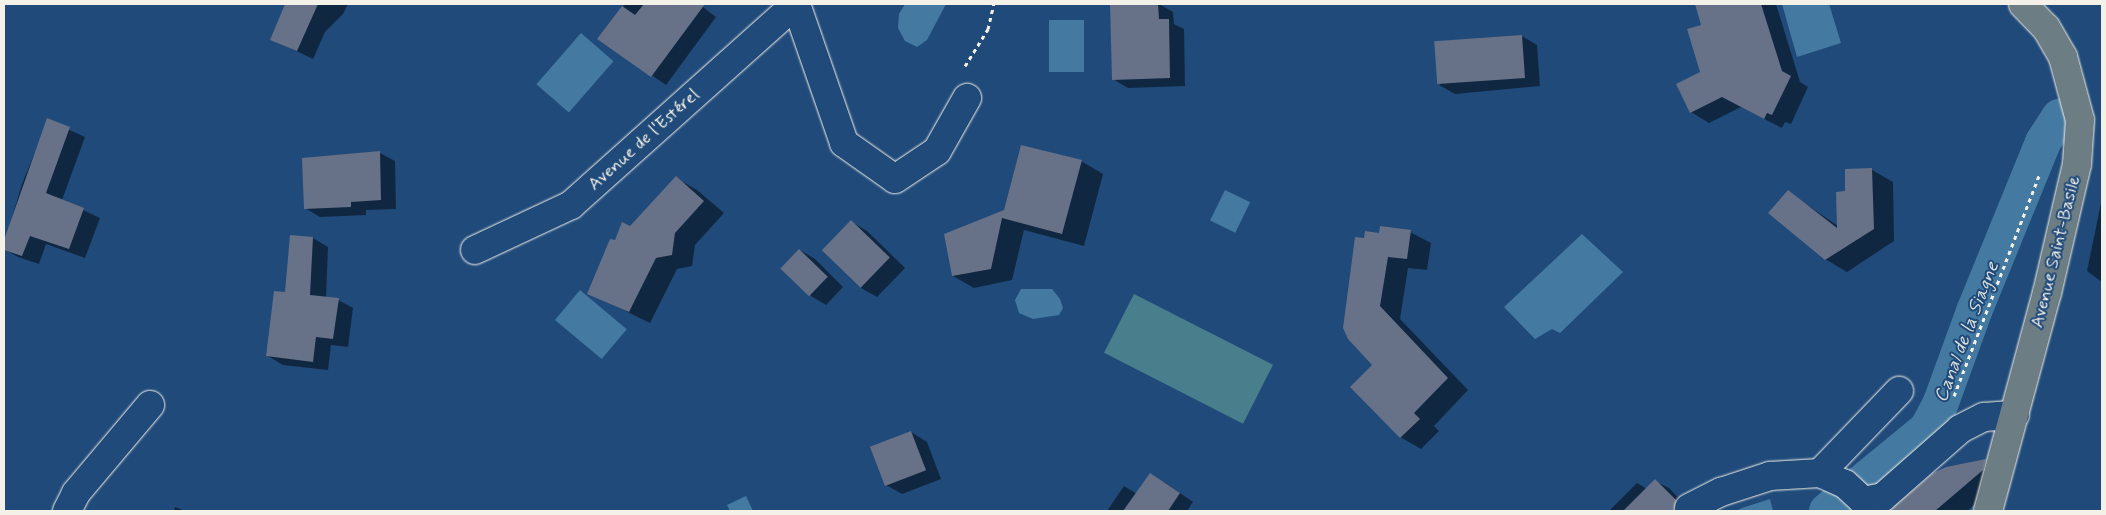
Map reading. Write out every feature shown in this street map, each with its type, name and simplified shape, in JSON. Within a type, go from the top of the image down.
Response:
[{"type":"main road","name":"Avenue Saint-Basile","points":[[1988,511],[2015,414],[2077,164],[2080,120],[2063,57],[2046,28],[2023,4]]},
{"type":"street","points":[[796,4],[844,143],[895,179],[937,151],[967,98]]},
{"type":"street","name":"Avenue de l'Estérel","points":[[475,250],[571,205],[796,4]]},
{"type":"street","points":[[1820,473],[1899,391]]},
{"type":"street","points":[[67,511],[76,493],[150,405]]},
{"type":"street","points":[[1689,508],[1721,492],[1770,476],[1820,473],[1852,491],[1863,501],[1883,498],[1960,429],[1984,416],[2015,414]]},
{"type":"path","points":[[967,98],[963,69],[988,29],[994,4]]},
{"type":"path","points":[[1954,398],[2043,167]]},
{"type":"green space","points":[[1134,294],[1273,365],[1243,424],[1104,353]]},
{"type":"water","points":[[905,4],[946,4],[927,40],[917,47],[905,41],[898,28],[899,14]]},
{"type":"water","points":[[1782,4],[1829,4],[1841,43],[1797,57]]},
{"type":"water","points":[[1049,20],[1084,20],[1084,72],[1049,72]]},
{"type":"water","points":[[581,33],[613,61],[569,113],[536,84]]},
{"type":"water","points":[[1225,190],[1250,202],[1235,233],[1210,221]]},
{"type":"water","points":[[1582,234],[1623,272],[1560,333],[1552,329],[1535,339],[1504,307]]},
{"type":"water","points":[[1021,289],[1052,289],[1060,299],[1063,308],[1059,315],[1033,319],[1019,313],[1015,300]]},
{"type":"water","points":[[580,290],[627,329],[602,359],[555,320]]},
{"type":"water","points":[[746,496],[753,511],[730,511],[727,505]]},
{"type":"water","points":[[1770,499],[1773,511],[1736,511],[1742,508]]},
{"type":"building","points":[[285,4],[318,4],[297,51],[270,40]]},
{"type":"building","points":[[644,4],[705,4],[651,77],[597,39],[622,6],[635,15]]},
{"type":"building","points":[[1110,4],[1158,4],[1159,19],[1169,19],[1170,78],[1112,80]]},
{"type":"building","points":[[1695,4],[1761,4],[1782,71],[1791,76],[1772,115],[1767,113],[1764,119],[1722,97],[1690,113],[1676,84],[1700,72],[1687,29],[1701,25]]},
{"type":"building","points":[[1522,35],[1525,78],[1437,84],[1434,41]]},
{"type":"building","points":[[47,118],[70,127],[46,193],[84,208],[69,249],[30,236],[22,256],[4,250],[4,240]]},
{"type":"building","points":[[1021,145],[1082,160],[1062,234],[1002,218],[991,269],[952,276],[944,234],[1004,210]]},
{"type":"building","points":[[380,151],[381,200],[351,202],[351,207],[304,209],[302,158]]},
{"type":"building","points":[[1872,168],[1874,229],[1825,260],[1768,213],[1788,190],[1837,228],[1836,192],[1845,191],[1845,169]]},
{"type":"building","points":[[676,176],[704,201],[675,233],[672,255],[656,258],[629,312],[587,294],[610,239],[615,240],[622,222],[630,226]]},
{"type":"building","points":[[851,220],[890,258],[861,288],[822,250]]},
{"type":"building","points":[[1380,226],[1411,230],[1407,259],[1388,257],[1380,306],[1448,378],[1414,413],[1420,419],[1400,438],[1350,387],[1372,365],[1348,339],[1343,328],[1355,237],[1364,238],[1365,231],[1379,233]]},
{"type":"building","points":[[290,235],[313,237],[310,295],[339,298],[333,339],[316,337],[313,362],[266,356],[274,291],[285,292]]},
{"type":"building","points":[[799,249],[828,277],[809,296],[780,268]]},
{"type":"building","points":[[911,431],[926,470],[885,486],[870,447]]},
{"type":"building","points":[[1986,459],[1983,470],[1935,511],[1888,511],[1933,473],[1946,467]]},
{"type":"building","points":[[1150,473],[1180,493],[1168,511],[1123,511]]},
{"type":"building","points":[[1655,479],[1676,500],[1674,511],[1623,511]]},
{"type":"waterway","name":"Canal de la Siagne","points":[[1827,511],[1927,429],[1940,405],[1975,309],[2043,142],[2059,117]]}]
